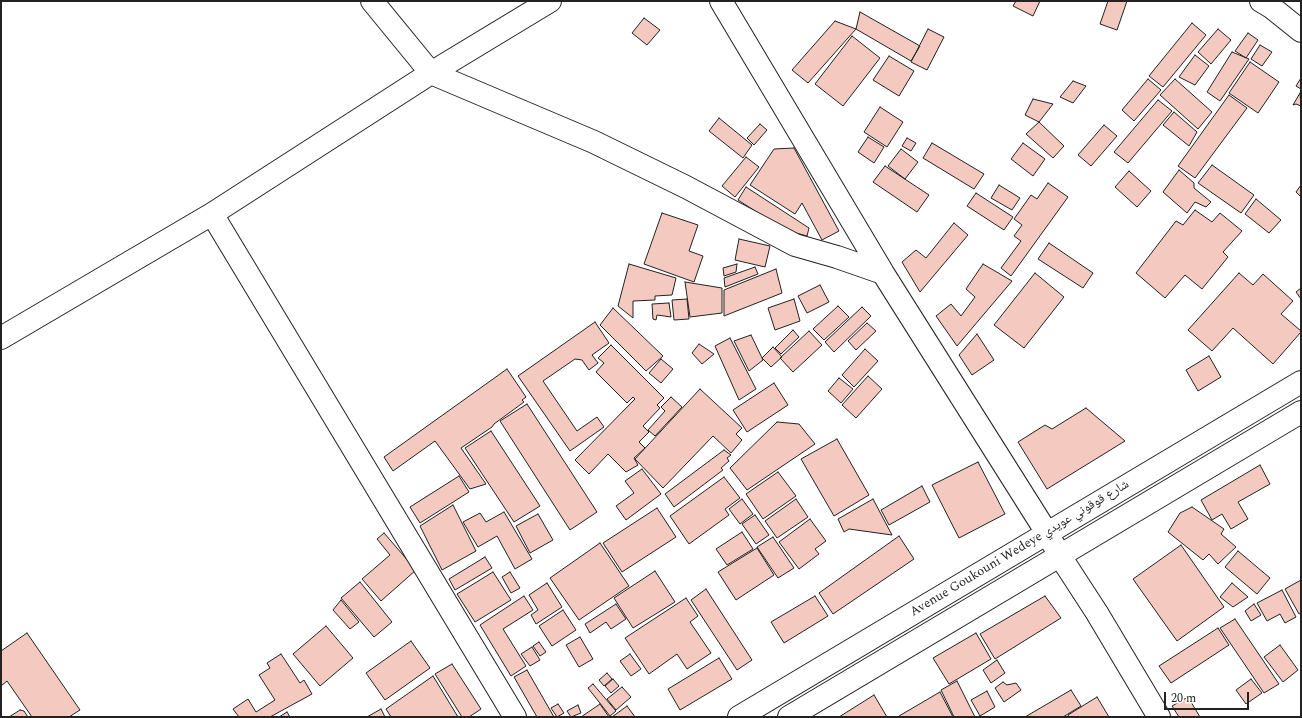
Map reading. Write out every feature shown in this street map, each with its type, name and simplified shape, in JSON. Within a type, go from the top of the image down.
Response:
[{"type":"street","points":[[372,1],[430,73],[594,142],[795,244],[837,257],[883,274]]},
{"type":"street","points":[[1,338],[212,214],[430,73],[550,1]]},
{"type":"street","points":[[721,1],[883,274],[1097,613],[1159,717]]},
{"type":"street","points":[[1261,1],[1301,31]]},
{"type":"street","points":[[212,214],[516,717]]},
{"type":"street","name":"Avenue Goukouni Wedeye شارع قوقوني عويدي","points":[[739,717],[1301,382]]},
{"type":"street","name":"Avenue Goukouni Wedeye شارع قوقوني عويدي","points":[[789,717],[1301,412]]},
{"type":"building","points":[[1016,1],[1040,1],[1033,16],[1013,6]]},
{"type":"building","points":[[1108,1],[1127,1],[1117,30],[1100,24]]},
{"type":"building","points":[[860,12],[920,46],[911,61],[856,29]]},
{"type":"building","points":[[644,18],[660,30],[647,45],[632,33]]},
{"type":"building","points":[[835,21],[856,29],[808,83],[792,70]]},
{"type":"building","points":[[1192,23],[1206,35],[1163,87],[1149,76]]},
{"type":"building","points":[[928,29],[944,37],[927,70],[911,62]]},
{"type":"building","points":[[1218,29],[1231,40],[1211,64],[1198,52]]},
{"type":"building","points":[[1248,33],[1258,40],[1246,58],[1235,51]]},
{"type":"building","points":[[852,36],[880,58],[843,106],[815,84]]},
{"type":"building","points":[[1260,45],[1272,52],[1262,66],[1251,59]]},
{"type":"building","points":[[1232,52],[1249,59],[1220,101],[1207,92]]},
{"type":"building","points":[[1195,55],[1209,66],[1195,85],[1179,77]]},
{"type":"building","points":[[889,56],[914,71],[899,96],[873,80]]},
{"type":"building","points":[[1250,62],[1279,82],[1258,113],[1229,93]]},
{"type":"building","points":[[1301,78],[1301,89],[1296,86]]},
{"type":"building","points":[[1148,79],[1161,90],[1134,121],[1122,110]]},
{"type":"building","points":[[1175,79],[1212,112],[1198,129],[1160,95]]},
{"type":"building","points":[[1073,81],[1086,86],[1073,103],[1060,97]]},
{"type":"building","points":[[1300,93],[1301,106],[1296,104],[1293,105]]},
{"type":"building","points":[[1229,95],[1247,108],[1195,178],[1178,166]]},
{"type":"building","points":[[1033,99],[1053,104],[1039,122],[1025,115]]},
{"type":"building","points":[[1158,100],[1172,111],[1128,163],[1114,152]]},
{"type":"building","points":[[880,107],[903,122],[887,147],[864,132]]},
{"type":"building","points":[[1174,112],[1197,132],[1189,146],[1163,125]]},
{"type":"building","points":[[719,118],[752,145],[743,158],[709,131]]},
{"type":"building","points":[[1039,122],[1064,146],[1053,158],[1026,134]]},
{"type":"building","points":[[760,124],[767,130],[754,145],[747,138]]},
{"type":"building","points":[[1104,125],[1117,136],[1091,166],[1078,155]]},
{"type":"building","points":[[868,137],[884,147],[874,163],[858,152]]},
{"type":"building","points":[[907,138],[916,143],[911,151],[902,146]]},
{"type":"building","points":[[932,143],[984,174],[974,189],[923,158]]},
{"type":"building","points":[[1023,143],[1045,159],[1033,176],[1011,159]]},
{"type":"building","points":[[794,148],[839,231],[822,240],[802,203],[795,214],[750,185],[774,149]]},
{"type":"building","points":[[901,149],[918,162],[905,179],[888,166]]},
{"type":"building","points":[[746,157],[759,167],[735,197],[722,186]]},
{"type":"building","points":[[1212,165],[1254,195],[1241,213],[1198,183]]},
{"type":"building","points":[[885,166],[929,195],[917,212],[873,182]]},
{"type":"building","points":[[1179,170],[1194,183],[1194,188],[1211,202],[1206,207],[1195,202],[1187,213],[1163,192]]},
{"type":"building","points":[[1129,171],[1151,191],[1137,207],[1115,187]]},
{"type":"building","points":[[1048,183],[1068,197],[1011,276],[1001,268],[1021,241],[1014,236],[1022,225],[1014,219],[1031,195],[1037,199]]},
{"type":"building","points":[[999,185],[1020,198],[1012,210],[991,198]]},
{"type":"building","points":[[1301,185],[1301,197],[1296,192]]},
{"type":"building","points":[[746,187],[809,228],[807,236],[785,230],[738,200]]},
{"type":"building","points":[[976,193],[1013,217],[1004,230],[967,206]]},
{"type":"building","points":[[1256,199],[1281,220],[1269,233],[1245,214]]},
{"type":"building","points":[[1195,210],[1212,222],[1220,213],[1242,231],[1223,252],[1228,257],[1202,289],[1185,275],[1165,298],[1136,273],[1176,221],[1183,225]]},
{"type":"building","points":[[662,213],[698,225],[689,251],[703,256],[694,282],[644,264]]},
{"type":"building","points":[[954,223],[968,235],[920,292],[902,262],[916,250],[926,258]]},
{"type":"building","points":[[739,239],[770,246],[765,267],[735,260]]},
{"type":"building","points":[[1049,243],[1093,273],[1083,288],[1038,259]]},
{"type":"building","points":[[629,264],[676,278],[672,295],[655,296],[655,300],[633,301],[633,318],[618,306]]},
{"type":"building","points":[[737,264],[736,272],[724,276],[723,268]]},
{"type":"building","points":[[983,264],[1012,281],[957,346],[936,316],[951,304],[961,316],[975,297],[966,289]]},
{"type":"building","points":[[755,267],[758,274],[725,287],[724,278]]},
{"type":"building","points":[[776,269],[782,293],[724,316],[724,290]]},
{"type":"building","points":[[1035,273],[1064,297],[1024,348],[994,325]]},
{"type":"building","points":[[1239,273],[1253,285],[1263,274],[1293,301],[1281,314],[1301,332],[1273,364],[1233,328],[1212,351],[1188,330]]},
{"type":"building","points":[[685,282],[722,288],[722,313],[690,317]]},
{"type":"building","points":[[820,285],[829,302],[807,313],[798,296]]},
{"type":"building","points":[[1301,288],[1301,299],[1296,292]]},
{"type":"building","points":[[687,299],[689,319],[674,320],[672,300]]},
{"type":"building","points":[[794,299],[800,321],[775,330],[768,308]]},
{"type":"building","points":[[669,303],[671,317],[657,315],[656,320],[653,319],[652,304]]},
{"type":"building","points":[[838,306],[849,317],[824,340],[813,329]]},
{"type":"building","points":[[862,307],[871,316],[834,352],[825,342]]},
{"type":"building","points":[[613,308],[663,356],[646,371],[600,325]]},
{"type":"building","points":[[595,322],[609,343],[592,355],[598,363],[589,370],[582,360],[575,359],[543,381],[577,431],[597,417],[604,427],[570,451],[518,376]]},
{"type":"building","points":[[867,323],[876,331],[856,350],[848,341]]},
{"type":"building","points":[[793,330],[799,337],[781,354],[775,348]]},
{"type":"building","points":[[809,331],[822,345],[793,372],[780,358]]},
{"type":"building","points":[[977,334],[994,360],[972,375],[959,355]]},
{"type":"building","points":[[751,335],[763,360],[749,371],[734,341]]},
{"type":"building","points":[[730,338],[756,389],[739,400],[715,346]]},
{"type":"building","points":[[699,344],[714,354],[702,364],[692,353]]},
{"type":"building","points":[[611,345],[664,398],[657,405],[660,408],[643,426],[649,432],[639,442],[645,448],[634,458],[638,465],[626,472],[608,454],[589,474],[575,460],[635,399],[633,397],[627,403],[596,372],[604,363],[598,358]]},
{"type":"building","points":[[773,347],[782,357],[771,367],[762,358]]},
{"type":"building","points":[[865,349],[878,361],[854,387],[842,375]]},
{"type":"building","points":[[1209,356],[1221,377],[1198,391],[1186,370]]},
{"type":"building","points":[[661,359],[673,369],[661,383],[649,373]]},
{"type":"building","points":[[507,369],[526,397],[522,400],[524,402],[492,427],[461,448],[486,484],[470,489],[435,441],[393,471],[384,457]]},
{"type":"building","points":[[868,376],[882,389],[856,418],[842,405]]},
{"type":"building","points":[[839,378],[853,389],[841,403],[828,391]]},
{"type":"building","points":[[774,383],[788,405],[747,432],[733,410]]},
{"type":"building","points":[[700,389],[742,428],[736,434],[742,440],[731,453],[713,436],[663,488],[635,459]]},
{"type":"building","points":[[671,397],[682,407],[655,436],[648,430],[665,411],[661,407]]},
{"type":"building","points":[[527,404],[597,512],[570,530],[500,421]]},
{"type":"building","points":[[1086,408],[1125,441],[1047,489],[1018,442],[1045,425],[1052,429]]},
{"type":"building","points":[[777,422],[799,424],[815,444],[747,490],[730,468]]},
{"type":"building","points":[[491,431],[540,506],[514,522],[465,448]]},
{"type":"building","points":[[837,439],[869,495],[834,516],[801,459]]},
{"type":"building","points":[[724,450],[731,455],[727,458],[729,461],[721,468],[723,470],[674,507],[665,494]]},
{"type":"building","points":[[978,462],[1005,514],[959,538],[932,485]]},
{"type":"building","points":[[1260,465],[1270,484],[1238,502],[1248,519],[1231,529],[1222,514],[1212,520],[1201,500]]},
{"type":"building","points":[[642,469],[661,494],[626,520],[616,506],[634,493],[625,481]]},
{"type":"building","points":[[778,472],[796,496],[763,519],[746,494]]},
{"type":"building","points":[[459,476],[469,492],[420,523],[410,507]]},
{"type":"building","points":[[724,477],[740,498],[725,509],[729,515],[689,544],[670,516]]},
{"type":"building","points":[[922,486],[930,502],[889,525],[881,510]]},
{"type":"building","points":[[742,499],[753,514],[740,524],[729,509]]},
{"type":"building","points":[[796,499],[808,517],[777,538],[765,521]]},
{"type":"building","points":[[873,499],[892,535],[849,529],[844,532],[838,519]]},
{"type":"building","points":[[453,505],[476,551],[442,570],[420,526]]},
{"type":"building","points":[[1192,507],[1224,529],[1221,534],[1236,547],[1218,564],[1209,554],[1203,560],[1168,532],[1180,513]]},
{"type":"building","points":[[657,508],[676,537],[622,572],[603,543]]},
{"type":"building","points":[[504,512],[532,559],[515,569],[497,536],[478,547],[463,522],[480,513],[486,522]]},
{"type":"building","points":[[538,514],[553,540],[530,553],[516,526]]},
{"type":"building","points":[[755,515],[769,535],[756,544],[742,524]]},
{"type":"building","points":[[810,519],[826,541],[815,549],[819,554],[799,569],[779,542]]},
{"type":"building","points":[[742,532],[753,549],[727,565],[716,549]]},
{"type":"building","points":[[384,533],[416,570],[381,601],[362,579],[390,555],[377,539]]},
{"type":"building","points":[[899,536],[914,559],[833,614],[819,593]]},
{"type":"building","points":[[773,537],[794,568],[778,578],[757,547]]},
{"type":"building","points":[[600,543],[629,586],[579,620],[550,578]]},
{"type":"building","points":[[1181,545],[1224,607],[1177,641],[1133,579]]},
{"type":"building","points":[[757,548],[774,575],[736,600],[718,572]]},
{"type":"building","points":[[1238,551],[1270,578],[1257,594],[1225,567]]},
{"type":"building","points":[[485,557],[492,568],[455,590],[449,579]]},
{"type":"building","points":[[655,571],[675,602],[633,628],[614,598]]},
{"type":"building","points":[[493,572],[511,600],[475,622],[457,594]]},
{"type":"building","points":[[510,572],[520,588],[511,593],[502,577]]},
{"type":"building","points":[[1301,580],[1301,613],[1299,614],[1285,589]]},
{"type":"building","points":[[360,582],[392,622],[374,637],[341,598]]},
{"type":"building","points":[[547,583],[562,607],[536,624],[531,615],[538,610],[529,595]]},
{"type":"building","points":[[1232,583],[1248,597],[1233,607],[1220,597]]},
{"type":"building","points":[[706,589],[752,660],[737,670],[691,600]]},
{"type":"building","points":[[1282,590],[1296,617],[1285,623],[1280,614],[1267,621],[1257,603]]},
{"type":"building","points":[[524,596],[533,610],[503,629],[526,666],[511,676],[480,625]]},
{"type":"building","points":[[815,596],[828,616],[784,643],[771,622]]},
{"type":"building","points":[[1045,596],[1061,618],[995,659],[980,634]]},
{"type":"building","points":[[686,598],[698,616],[690,622],[711,653],[687,669],[677,654],[649,674],[625,638]]},
{"type":"building","points":[[341,600],[359,622],[350,629],[333,610]]},
{"type":"building","points":[[616,604],[626,619],[611,629],[606,622],[590,633],[585,624]]},
{"type":"building","points":[[1254,604],[1261,615],[1251,621],[1245,611]]},
{"type":"building","points":[[563,610],[576,630],[552,646],[539,626]]},
{"type":"building","points":[[1235,619],[1279,684],[1264,693],[1220,628]]},
{"type":"building","points":[[326,626],[353,658],[320,686],[293,654]]},
{"type":"building","points":[[1218,628],[1229,645],[1171,683],[1159,666]]},
{"type":"building","points":[[27,633],[80,710],[69,717],[32,717],[7,681],[1,686],[1,651]]},
{"type":"building","points":[[976,633],[991,659],[949,684],[933,658]]},
{"type":"building","points":[[580,637],[593,659],[579,667],[566,645]]},
{"type":"building","points":[[411,641],[430,668],[385,700],[366,673]]},
{"type":"building","points":[[539,642],[546,652],[540,656],[533,646]]},
{"type":"building","points":[[1280,645],[1298,670],[1283,682],[1264,657]]},
{"type":"building","points":[[532,647],[540,660],[530,666],[521,654]]},
{"type":"building","points":[[281,654],[300,683],[304,680],[312,694],[270,717],[239,717],[233,709],[248,699],[256,712],[275,700],[259,675],[270,668],[267,663]]},
{"type":"building","points":[[630,654],[641,669],[631,676],[620,661]]},
{"type":"building","points":[[719,658],[732,679],[680,710],[668,689]]},
{"type":"building","points":[[997,660],[1005,673],[991,683],[983,670]]},
{"type":"building","points":[[452,664],[481,709],[469,717],[462,717],[435,674]]},
{"type":"building","points":[[527,670],[554,717],[537,717],[514,677]]},
{"type":"building","points":[[607,673],[612,679],[604,686],[599,680]]},
{"type":"building","points":[[433,676],[458,717],[391,717],[386,709]]},
{"type":"building","points":[[613,679],[619,686],[611,693],[605,686]]},
{"type":"building","points":[[1251,679],[1262,693],[1246,704],[1236,690]]},
{"type":"building","points":[[957,681],[975,717],[954,717],[941,690]]},
{"type":"building","points":[[1003,682],[1007,685],[1016,683],[1021,690],[1004,702],[995,688]]},
{"type":"building","points":[[593,684],[616,711],[610,716],[588,688]]},
{"type":"building","points":[[622,687],[631,697],[616,710],[607,699]]},
{"type":"building","points":[[1071,690],[1081,706],[1063,717],[1025,717]]},
{"type":"building","points":[[987,691],[995,707],[980,716],[971,700]]},
{"type":"building","points":[[940,692],[953,717],[899,716]]},
{"type":"building","points":[[874,695],[887,717],[839,717]]},
{"type":"building","points":[[1097,697],[1109,717],[1069,717],[1068,715]]},
{"type":"building","points":[[1188,697],[1200,717],[1179,717],[1172,706]]},
{"type":"building","points":[[558,704],[564,713],[557,717],[551,708]]},
{"type":"building","points":[[600,704],[609,717],[581,717]]},
{"type":"building","points":[[578,705],[581,713],[571,717],[567,711]]},
{"type":"building","points":[[627,706],[635,717],[612,717]]},
{"type":"building","points":[[381,709],[385,717],[367,717]]},
{"type":"building","points":[[20,710],[24,711],[28,717],[9,717]]},
{"type":"building","points":[[287,712],[290,717],[279,717]]}]
